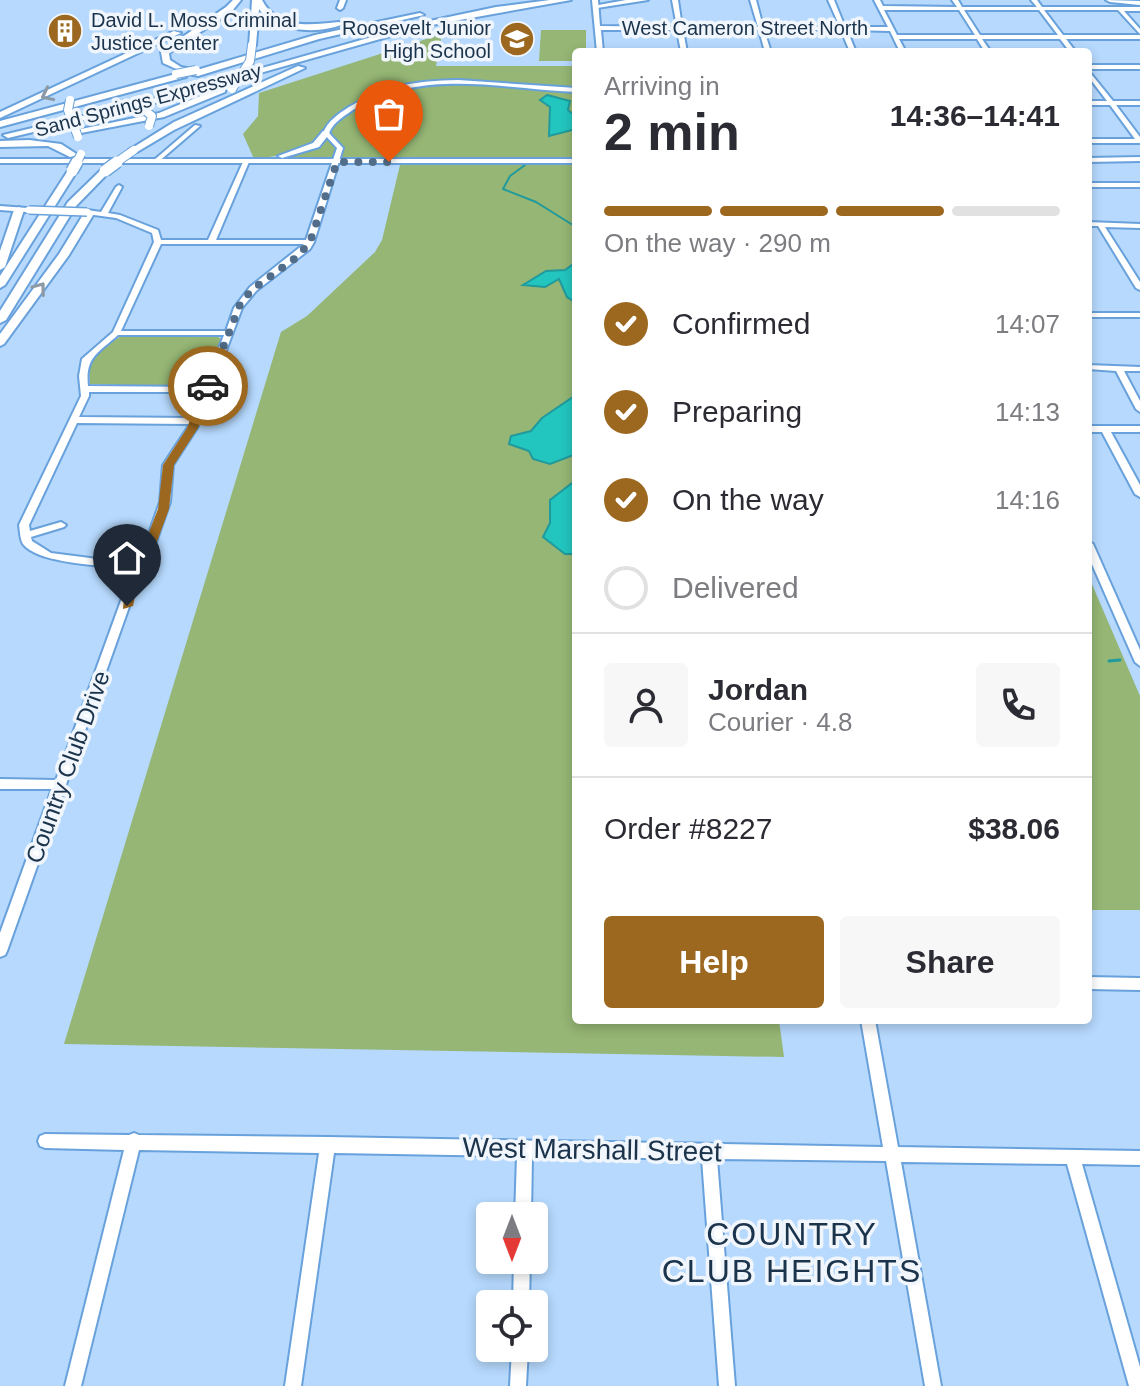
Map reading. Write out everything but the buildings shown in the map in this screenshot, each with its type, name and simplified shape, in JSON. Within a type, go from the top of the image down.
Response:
[{"type":"highway","points":[[235,0],[229,9],[168,48],[164,58],[172,66],[196,73],[221,74],[252,70],[350,44]]},
{"type":"highway","points":[[0,119],[214,15],[235,0]]},
{"type":"highway","points":[[257,0],[268,19],[314,26],[475,6]]},
{"type":"highway","points":[[100,170],[227,89],[247,67],[257,0]]},
{"type":"highway","name":"Sand Springs Expressway","points":[[0,119],[362,27],[521,0]]},
{"type":"highway","name":"Sand Springs Expressway","points":[[5,140],[79,122],[434,21],[502,7],[567,0]]},
{"type":"highway","points":[[596,3],[644,0]]},
{"type":"highway","points":[[1110,0],[1140,6]]},
{"type":"highway","points":[[168,129],[283,76],[434,21]]},
{"type":"highway","points":[[0,285],[72,171],[81,149],[71,116],[70,100],[84,85],[142,50]]},
{"type":"highway","points":[[71,116],[73,106],[82,96],[117,83],[180,74]]},
{"type":"highway","points":[[5,140],[137,121],[182,109],[227,89]]},
{"type":"highway","points":[[0,119],[121,104],[147,111],[152,116],[149,126],[100,170],[63,216],[0,320]]},
{"type":"highway","points":[[5,140],[67,149],[74,159],[72,171]]},
{"type":"highway","points":[[0,267],[24,210]]},
{"type":"highway","points":[[0,342],[64,255],[88,212]]},
{"type":"main road","points":[[260,162],[306,150],[323,140],[326,133]]},
{"type":"main road","points":[[0,159],[572,161]]},
{"type":"main road","points":[[1092,160],[1140,159]]},
{"type":"street","points":[[340,8],[343,0]]},
{"type":"street","points":[[675,0],[683,48]]},
{"type":"street","points":[[753,0],[767,48]]},
{"type":"street","points":[[831,0],[851,48]]},
{"type":"street","points":[[877,0],[901,48]]},
{"type":"street","points":[[955,0],[986,48]]},
{"type":"street","points":[[1034,0],[1070,48]]},
{"type":"street","points":[[596,3],[600,48]]},
{"type":"street","points":[[881,8],[1140,6]]},
{"type":"street","points":[[1119,8],[1140,35]]},
{"type":"street","name":"West Cameron Street North","points":[[599,28],[892,29]]},
{"type":"street","name":"West Cameron Street North","points":[[896,37],[1140,35]]},
{"type":"street","points":[[1092,70],[1140,69]]},
{"type":"street","points":[[1092,76],[1140,141]]},
{"type":"street","points":[[26,539],[49,556],[99,560],[122,570],[149,547],[163,509],[168,465],[196,421],[227,333],[247,295],[297,257],[310,242],[340,148],[326,133],[328,126],[361,101],[390,89],[461,80],[524,89],[572,90]]},
{"type":"street","points":[[1092,103],[1140,103]]},
{"type":"street","points":[[156,160],[197,126]]},
{"type":"street","points":[[1092,141],[1140,141]]},
{"type":"street","points":[[211,242],[246,162]]},
{"type":"street","points":[[1092,185],[1140,185]]},
{"type":"street","points":[[104,213],[119,187]]},
{"type":"street","points":[[0,210],[104,213],[148,226],[158,236],[116,333],[86,359],[83,376],[87,389],[27,516],[26,539]]},
{"type":"street","points":[[1092,225],[1140,226]]},
{"type":"street","points":[[1101,226],[1140,288]]},
{"type":"street","points":[[158,242],[310,242]]},
{"type":"street","points":[[1092,315],[1140,315]]},
{"type":"street","points":[[116,333],[227,333]]},
{"type":"street","points":[[1092,367],[1140,369]]},
{"type":"street","points":[[1119,369],[1140,409]]},
{"type":"street","points":[[87,389],[207,390]]},
{"type":"street","points":[[73,420],[196,421]]},
{"type":"street","points":[[1092,429],[1140,429]]},
{"type":"street","points":[[1105,429],[1140,494]]},
{"type":"street","points":[[26,539],[61,525]]},
{"type":"street","points":[[1092,553],[1140,662]]},
{"type":"street","name":"Country Club Drive","points":[[0,951],[130,597],[131,587],[122,570]]},
{"type":"street","points":[[0,784],[61,785]]},
{"type":"street","points":[[1092,983],[1140,984]]},
{"type":"street","points":[[869,1024],[933,1386]]},
{"type":"street","points":[[73,1386],[134,1140]]},
{"type":"street","name":"West Marshall Street","points":[[45,1141],[1140,1158]]},
{"type":"street","points":[[293,1386],[328,1144]]},
{"type":"street","points":[[523,1202],[525,1148]]},
{"type":"street","points":[[709,1151],[727,1386]]},
{"type":"street","points":[[1072,1157],[1137,1386]]},
{"type":"street","points":[[518,1386],[519,1362]]},
{"type":"shaded area","points":[[541,30],[586,30],[586,48],[572,48],[572,61],[539,61]]},
{"type":"shaded area","points":[[442,34],[436,66],[572,66],[572,158],[299,159],[276,156],[254,159],[243,134],[258,116],[259,93]]},
{"type":"shaded area","points":[[547,95],[570,101],[568,110],[572,114],[572,130],[549,136],[550,107],[540,100]]},
{"type":"shaded area","points":[[400,165],[572,165],[572,1024],[780,1024],[784,1057],[64,1044],[281,332],[307,316],[375,252],[382,240]]},
{"type":"shaded area","points":[[572,265],[572,300],[567,297],[559,279],[545,287],[523,285],[546,271],[565,270]]},
{"type":"shaded area","points":[[123,335],[217,336],[221,339],[204,382],[198,387],[90,384],[89,364],[102,348]]},
{"type":"shaded area","points":[[572,398],[572,456],[550,464],[533,459],[529,451],[509,444],[511,436],[531,431],[542,418]]},
{"type":"shaded area","points":[[572,483],[572,554],[565,554],[543,537],[550,523],[550,500]]},
{"type":"shaded area","points":[[1092,584],[1140,696],[1140,910],[1092,910]]},
{"type":"waterway","points":[[525,165],[510,176],[503,189],[536,202],[572,224]]},
{"type":"waterway","points":[[1109,661],[1120,660]]},
{"type":"way so far","points":[[208,386],[241,302],[253,289],[297,257],[313,237],[337,162],[389,162]]},
{"type":"place","name":"David L. Moss Criminal Justice Center","points":[[65,31]]},
{"type":"place","name":"Roosevelt Junior High School","points":[[517,39]]},
{"type":"district","name":"COUNTRY CLUB HEIGHTS","points":[[792,1252]]},
{"type":"route","points":[[127,606],[131,587],[122,570],[149,547],[165,502],[168,465],[190,434],[208,386]]}]
